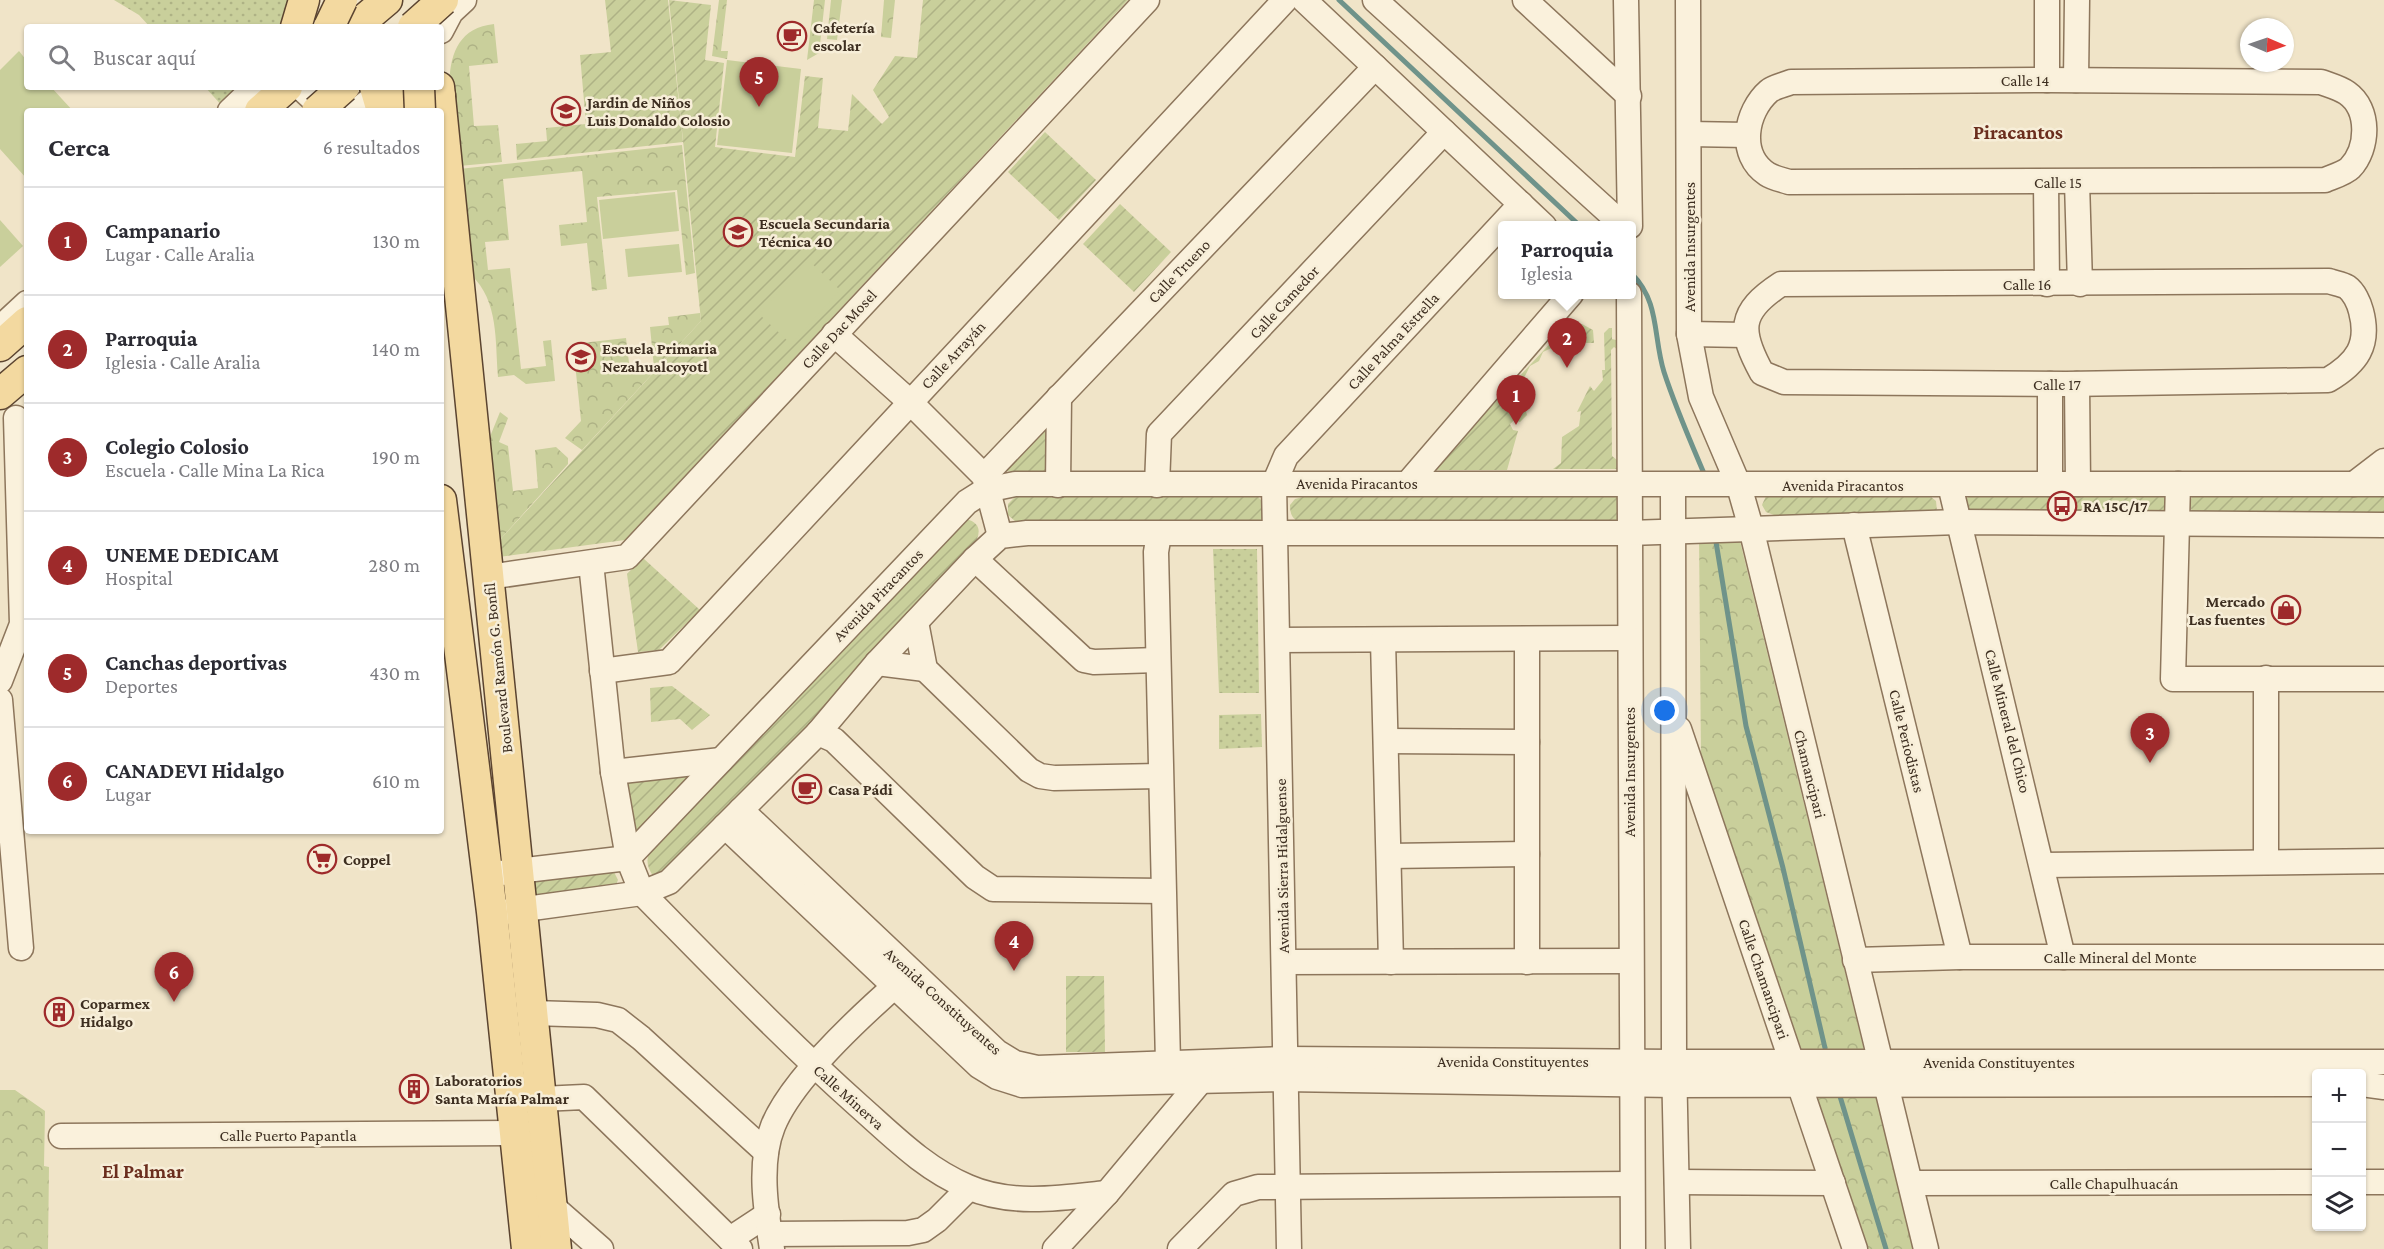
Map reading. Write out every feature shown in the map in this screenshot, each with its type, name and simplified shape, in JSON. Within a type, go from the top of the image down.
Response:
[{"type":"main road","points":[[297,24],[304,0]]},
{"type":"main road","points":[[359,24],[387,0]]},
{"type":"main road","points":[[263,108],[283,90]]},
{"type":"main road","points":[[321,108],[341,90]]},
{"type":"main road","points":[[378,100],[402,99],[415,90],[429,95]]},
{"type":"main road","name":"Boulevard Ramón G. Bonfil","points":[[444,196],[456,277],[489,577],[556,1249]]},
{"type":"main road","points":[[444,267],[491,739],[512,808]]},
{"type":"main road","points":[[0,346],[24,325]]},
{"type":"main road","points":[[11,413],[24,379]]},
{"type":"main road","name":"Boulevard Ramón G. Bonfil","points":[[444,524],[492,912],[526,1249]]},
{"type":"street","points":[[429,18],[451,12],[464,0]]},
{"type":"street","name":"Calle Dac Mosel","points":[[489,577],[627,557],[1147,0]]},
{"type":"street","name":"Calle Arrayán","points":[[602,671],[669,662],[909,401],[1285,0]]},
{"type":"street","points":[[1304,0],[1540,221]]},
{"type":"street","points":[[1375,0],[1620,221]]},
{"type":"street","points":[[1525,0],[1629,96]]},
{"type":"street","points":[[1626,0],[1630,221]]},
{"type":"street","name":"Avenida Insurgentes","points":[[1688,0],[1689,334],[1701,398],[1739,486]]},
{"type":"street","points":[[2047,0],[2047,80]]},
{"type":"street","points":[[2076,80],[2077,0]]},
{"type":"street","points":[[317,24],[337,10]]},
{"type":"street","name":"Calle Trueno","points":[[986,483],[1059,397],[1375,67]]},
{"type":"street","name":"Calle 14","points":[[1747,135],[1752,116],[1769,91],[1791,82],[2047,80],[2321,82],[2348,93],[2359,108],[2367,128]]},
{"type":"street","points":[[233,108],[252,90]]},
{"type":"street","points":[[303,90],[313,99],[317,108]]},
{"type":"street","name":"Calle 15","points":[[1747,135],[1750,154],[1766,174],[1789,183],[2325,180],[2350,168],[2367,128]]},
{"type":"street","name":"Calle Camedor","points":[[1157,486],[1159,434],[1444,132]]},
{"type":"street","points":[[1689,134],[1747,135]]},
{"type":"street","points":[[2046,182],[2047,284]]},
{"type":"street","points":[[2078,182],[2080,284]]},
{"type":"street","name":"Calle Palma Estrella","points":[[1505,221],[1521,204]]},
{"type":"street","name":"Calle Palma Estrella","points":[[1274,484],[1286,456],[1498,229]]},
{"type":"street","name":"Calle 16","points":[[1745,335],[1748,317],[1770,291],[1781,284],[2080,284],[2329,280],[2348,288],[2360,304],[2366,328]]},
{"type":"street","points":[[1408,483],[1567,299]]},
{"type":"street","name":"Avenida Insurgentes","points":[[1625,299],[1629,486],[1632,1249]]},
{"type":"street","points":[[0,328],[24,306]]},
{"type":"street","name":"Calle 17","points":[[1745,335],[1762,373],[1784,382],[2077,384],[2328,381],[2346,370],[2357,356],[2366,328]]},
{"type":"street","points":[[834,334],[909,401],[986,483],[1000,536]]},
{"type":"street","points":[[1689,334],[1745,335]]},
{"type":"street","points":[[2050,384],[2050,484]]},
{"type":"street","points":[[2077,384],[2078,484]]},
{"type":"street","points":[[1058,485],[1059,397]]},
{"type":"street","points":[[0,681],[24,624],[11,413]]},
{"type":"street","points":[[2354,484],[2384,461]]},
{"type":"street","name":"Avenida Piracantos","points":[[628,858],[986,483],[1157,486],[1408,483],[1629,486],[2384,484]]},
{"type":"street","name":"Avenida Sierra Hidalguense","points":[[1274,484],[1277,535],[1284,1069],[1289,1249]]},
{"type":"street","points":[[2178,484],[2173,679],[2384,679]]},
{"type":"street","points":[[1673,485],[1674,1073],[1678,1249]]},
{"type":"street","name":"Calle Mineral del Chico","points":[[1950,485],[2043,865],[2063,957]]},
{"type":"street","name":"Chamancipari","points":[[1739,486],[1926,1249]]},
{"type":"street","points":[[492,912],[522,911],[642,893],[669,882],[818,733],[877,663],[975,559],[1000,536],[1027,533],[1277,535],[1629,533],[1959,522],[2384,525]]},
{"type":"street","name":"Calle Periodistas","points":[[1854,525],[1960,957]]},
{"type":"street","points":[[1159,534],[1156,552],[1168,1063]]},
{"type":"street","points":[[975,559],[1084,660],[1094,662],[1158,660]]},
{"type":"street","points":[[591,563],[613,772],[628,858],[642,893]]},
{"type":"street","points":[[916,622],[925,669],[1029,770],[1040,776],[1160,776]]},
{"type":"street","points":[[1278,640],[1629,638]]},
{"type":"street","points":[[1383,639],[1391,963]]},
{"type":"street","points":[[1527,639],[1527,962]]},
{"type":"street","points":[[877,663],[925,669]]},
{"type":"street","points":[[2266,678],[2266,861]]},
{"type":"street","points":[[0,700],[21,948]]},
{"type":"street","name":"Calle Chamancipari","points":[[1672,710],[1855,1249]]},
{"type":"street","points":[[818,733],[834,741],[975,877],[993,889],[1163,891]]},
{"type":"street","points":[[1386,741],[1527,742]]},
{"type":"street","points":[[613,772],[721,760]]},
{"type":"street","name":"Avenida Constituyentes","points":[[733,818],[902,980],[979,1066],[997,1077],[1022,1085],[1284,1069],[1631,1073],[2155,1072],[2384,1062]]},
{"type":"street","points":[[1389,856],[1527,854]]},
{"type":"street","points":[[487,875],[628,858]]},
{"type":"street","points":[[2043,865],[2384,861]]},
{"type":"street","name":"Calle Minerva","points":[[642,893],[814,1066],[925,1165],[969,1188],[1005,1197],[1057,1199],[1107,1193]]},
{"type":"street","name":"Calle Mineral del Monte","points":[[1855,960],[1960,957],[2384,957]]},
{"type":"street","points":[[1284,962],[1630,961]]},
{"type":"street","points":[[770,1232],[766,1152],[773,1126],[787,1100],[814,1066],[902,980]]},
{"type":"street","name":"Avenida Constituyentes","points":[[902,980],[1015,1063],[1037,1068],[1168,1063],[1200,1073]]},
{"type":"street","points":[[533,1013],[597,1015],[618,1020],[641,1038],[766,1152]]},
{"type":"street","name":"Avenida Constituyentes","points":[[2155,1072],[2312,1084]]},
{"type":"street","points":[[1055,1249],[1107,1193],[1200,1073]]},
{"type":"street","points":[[2366,1085],[2384,1088]]},
{"type":"street","points":[[541,1099],[584,1097],[735,1244],[770,1232],[916,1232],[937,1220],[969,1188]]},
{"type":"street","name":"Calle Puerto Papantla","points":[[61,1136],[515,1133]]},
{"type":"street","points":[[1677,1182],[1833,1183]]},
{"type":"street","name":"Calle Chapulhuacán","points":[[1911,1183],[2312,1182]]},
{"type":"street","points":[[2366,1182],[2384,1182]]},
{"type":"street","points":[[1180,1249],[1234,1194],[1258,1187],[1632,1184]]},
{"type":"street","points":[[552,1206],[601,1249]]},
{"type":"green space","points":[[114,0],[292,0],[286,24],[147,24],[139,15]]},
{"type":"green space","points":[[605,0],[668,0],[683,142],[517,160],[516,144],[547,141],[546,128],[586,124],[580,55],[611,52]]},
{"type":"green space","points":[[669,0],[711,5],[705,60],[724,63],[715,147],[795,157],[805,76],[823,78],[818,128],[848,131],[852,94],[882,124],[889,117],[873,90],[895,56],[917,58],[923,0],[1128,0],[625,540],[499,557],[497,543],[701,321]]},
{"type":"green space","points":[[719,0],[727,0],[721,51],[728,51],[727,59],[712,56]]},
{"type":"green space","points":[[814,0],[825,0],[819,53],[807,60]]},
{"type":"green space","points":[[831,0],[842,0],[837,40],[827,39]]},
{"type":"green space","points":[[884,0],[895,0],[891,38],[881,37]]},
{"type":"green space","points":[[494,24],[498,63],[469,66],[474,126],[498,125],[502,162],[459,166],[450,103],[452,60],[460,43],[473,30]]},
{"type":"green space","points":[[19,51],[24,57],[24,90],[54,90],[70,108],[24,108],[24,176],[0,149],[0,70]]},
{"type":"green space","points":[[727,60],[801,69],[792,153],[717,145]]},
{"type":"green space","points":[[208,90],[248,90],[223,107]]},
{"type":"green space","points":[[1045,132],[1096,180],[1059,220],[1008,172]]},
{"type":"green space","points":[[682,145],[695,273],[686,275],[677,190],[597,197],[607,289],[592,291],[587,243],[561,246],[559,225],[587,222],[582,171],[503,179],[509,240],[485,242],[488,270],[510,268],[521,369],[546,366],[543,341],[551,340],[555,381],[526,384],[514,375],[498,377],[496,336],[491,309],[480,285],[471,275],[459,169]]},
{"type":"green space","points":[[675,192],[679,231],[603,239],[599,200]]},
{"type":"green space","points":[[1120,204],[1171,252],[1134,292],[1083,244]]},
{"type":"green space","points":[[0,220],[23,246],[0,267]]},
{"type":"green space","points":[[679,244],[682,272],[628,277],[625,249]]},
{"type":"green space","points":[[808,260],[840,290],[791,344],[759,314]]},
{"type":"green space","points":[[700,313],[701,321],[582,450],[565,438],[581,421],[573,344],[626,338],[630,371],[654,368],[650,327],[669,325],[668,317]]},
{"type":"green space","points":[[1582,324],[1593,330],[1594,343],[1586,343],[1580,337],[1566,334],[1575,325]]},
{"type":"green space","points":[[1612,328],[1612,339],[1616,340],[1617,349],[1614,347],[1611,350],[1612,456],[1617,460],[1617,469],[1553,469],[1561,463],[1562,437],[1579,426],[1581,411],[1577,412],[1590,386],[1594,391],[1603,380],[1604,333]]},
{"type":"green space","points":[[1557,336],[1562,343],[1543,352],[1539,361],[1530,366],[1523,380],[1527,396],[1524,404],[1527,415],[1520,422],[1514,420],[1510,424],[1513,430],[1518,431],[1507,470],[1432,470]]},
{"type":"green space","points":[[500,412],[508,418],[499,442],[508,446],[513,491],[538,488],[535,450],[556,447],[568,458],[568,464],[497,543],[487,444]]},
{"type":"green space","points":[[1050,420],[1048,472],[1003,471]]},
{"type":"green space","points":[[1256,494],[1264,504],[1264,517],[1257,523],[1026,525],[1015,521],[1008,515],[1008,504],[1015,497],[1024,495]]},
{"type":"green space","points":[[1774,494],[1930,496],[1936,501],[1937,511],[1930,515],[1774,515],[1766,512],[1762,505],[1766,496]]},
{"type":"green space","points":[[2384,494],[2384,513],[2200,514],[2192,511],[2189,504],[2192,497],[2200,495]]},
{"type":"green space","points":[[1974,495],[2164,496],[2169,501],[2169,507],[2164,512],[1967,511],[1966,498]]},
{"type":"green space","points":[[1306,496],[1619,497],[1618,524],[1304,524],[1293,517],[1290,505],[1295,499]]},
{"type":"green space","points":[[966,519],[975,523],[979,533],[973,546],[675,869],[653,876],[648,862],[651,847]]},
{"type":"green space","points":[[1699,536],[1739,537],[1864,1050],[1798,1050],[1701,762]]},
{"type":"green space","points":[[1213,549],[1257,549],[1259,693],[1219,693]]},
{"type":"green space","points":[[643,558],[700,610],[659,650],[638,652],[627,574]]},
{"type":"green space","points":[[672,686],[710,715],[692,730],[680,719],[651,722],[650,688]]},
{"type":"green space","points":[[1261,714],[1262,747],[1219,749],[1219,715]]},
{"type":"green space","points":[[694,774],[632,841],[625,781]]},
{"type":"green space","points":[[613,870],[618,880],[615,886],[535,897],[533,880]]},
{"type":"green space","points":[[1066,976],[1104,976],[1105,1052],[1066,1052]]},
{"type":"green space","points":[[1877,1089],[1916,1249],[1864,1249],[1812,1091]]},
{"type":"green space","points":[[0,1090],[15,1090],[45,1111],[44,1166],[49,1167],[48,1249],[0,1249]]},
{"type":"waterway","points":[[1339,0],[1575,221]]},
{"type":"waterway","points":[[1636,279],[1652,308],[1664,372],[1677,410],[1703,471]]},
{"type":"waterway","points":[[1716,542],[1746,726],[1783,868],[1825,1048]]},
{"type":"waterway","points":[[1839,1093],[1886,1249]]},
{"type":"place","name":"Cafetería escolar","points":[[792,36]]},
{"type":"place","name":"Canchas deportivas","points":[[759,107]]},
{"type":"place","name":"Jardin de Niños Luis Donaldo Colosio","points":[[566,111]]},
{"type":"place","name":"Escuela Secundaria Técnica 40","points":[[738,232]]},
{"type":"place","name":"Escuela Primaria Nezahualcoyotl","points":[[581,357]]},
{"type":"place","name":"Parroquia","points":[[1567,368]]},
{"type":"place","name":"Campanario","points":[[1516,425]]},
{"type":"place","name":"RA 15C/17","points":[[2062,506]]},
{"type":"place","name":"Mercado Las fuentes","points":[[2286,610]]},
{"type":"place","name":"Colegio Colosio","points":[[2150,763]]},
{"type":"place","name":"Casa Pádi","points":[[807,789]]},
{"type":"place","name":"Coppel","points":[[322,859]]},
{"type":"place","name":"UNEME DEDICAM","points":[[1014,971]]},
{"type":"place","name":"CANADEVI Hidalgo","points":[[174,1002]]},
{"type":"place","name":"Coparmex Hidalgo","points":[[59,1012]]},
{"type":"place","name":"Laboratorios Santa María Palmar","points":[[414,1089]]},
{"type":"district","name":"Piracantos","points":[[2018,132]]},
{"type":"district","name":"El Palmar","points":[[143,1171]]}]
